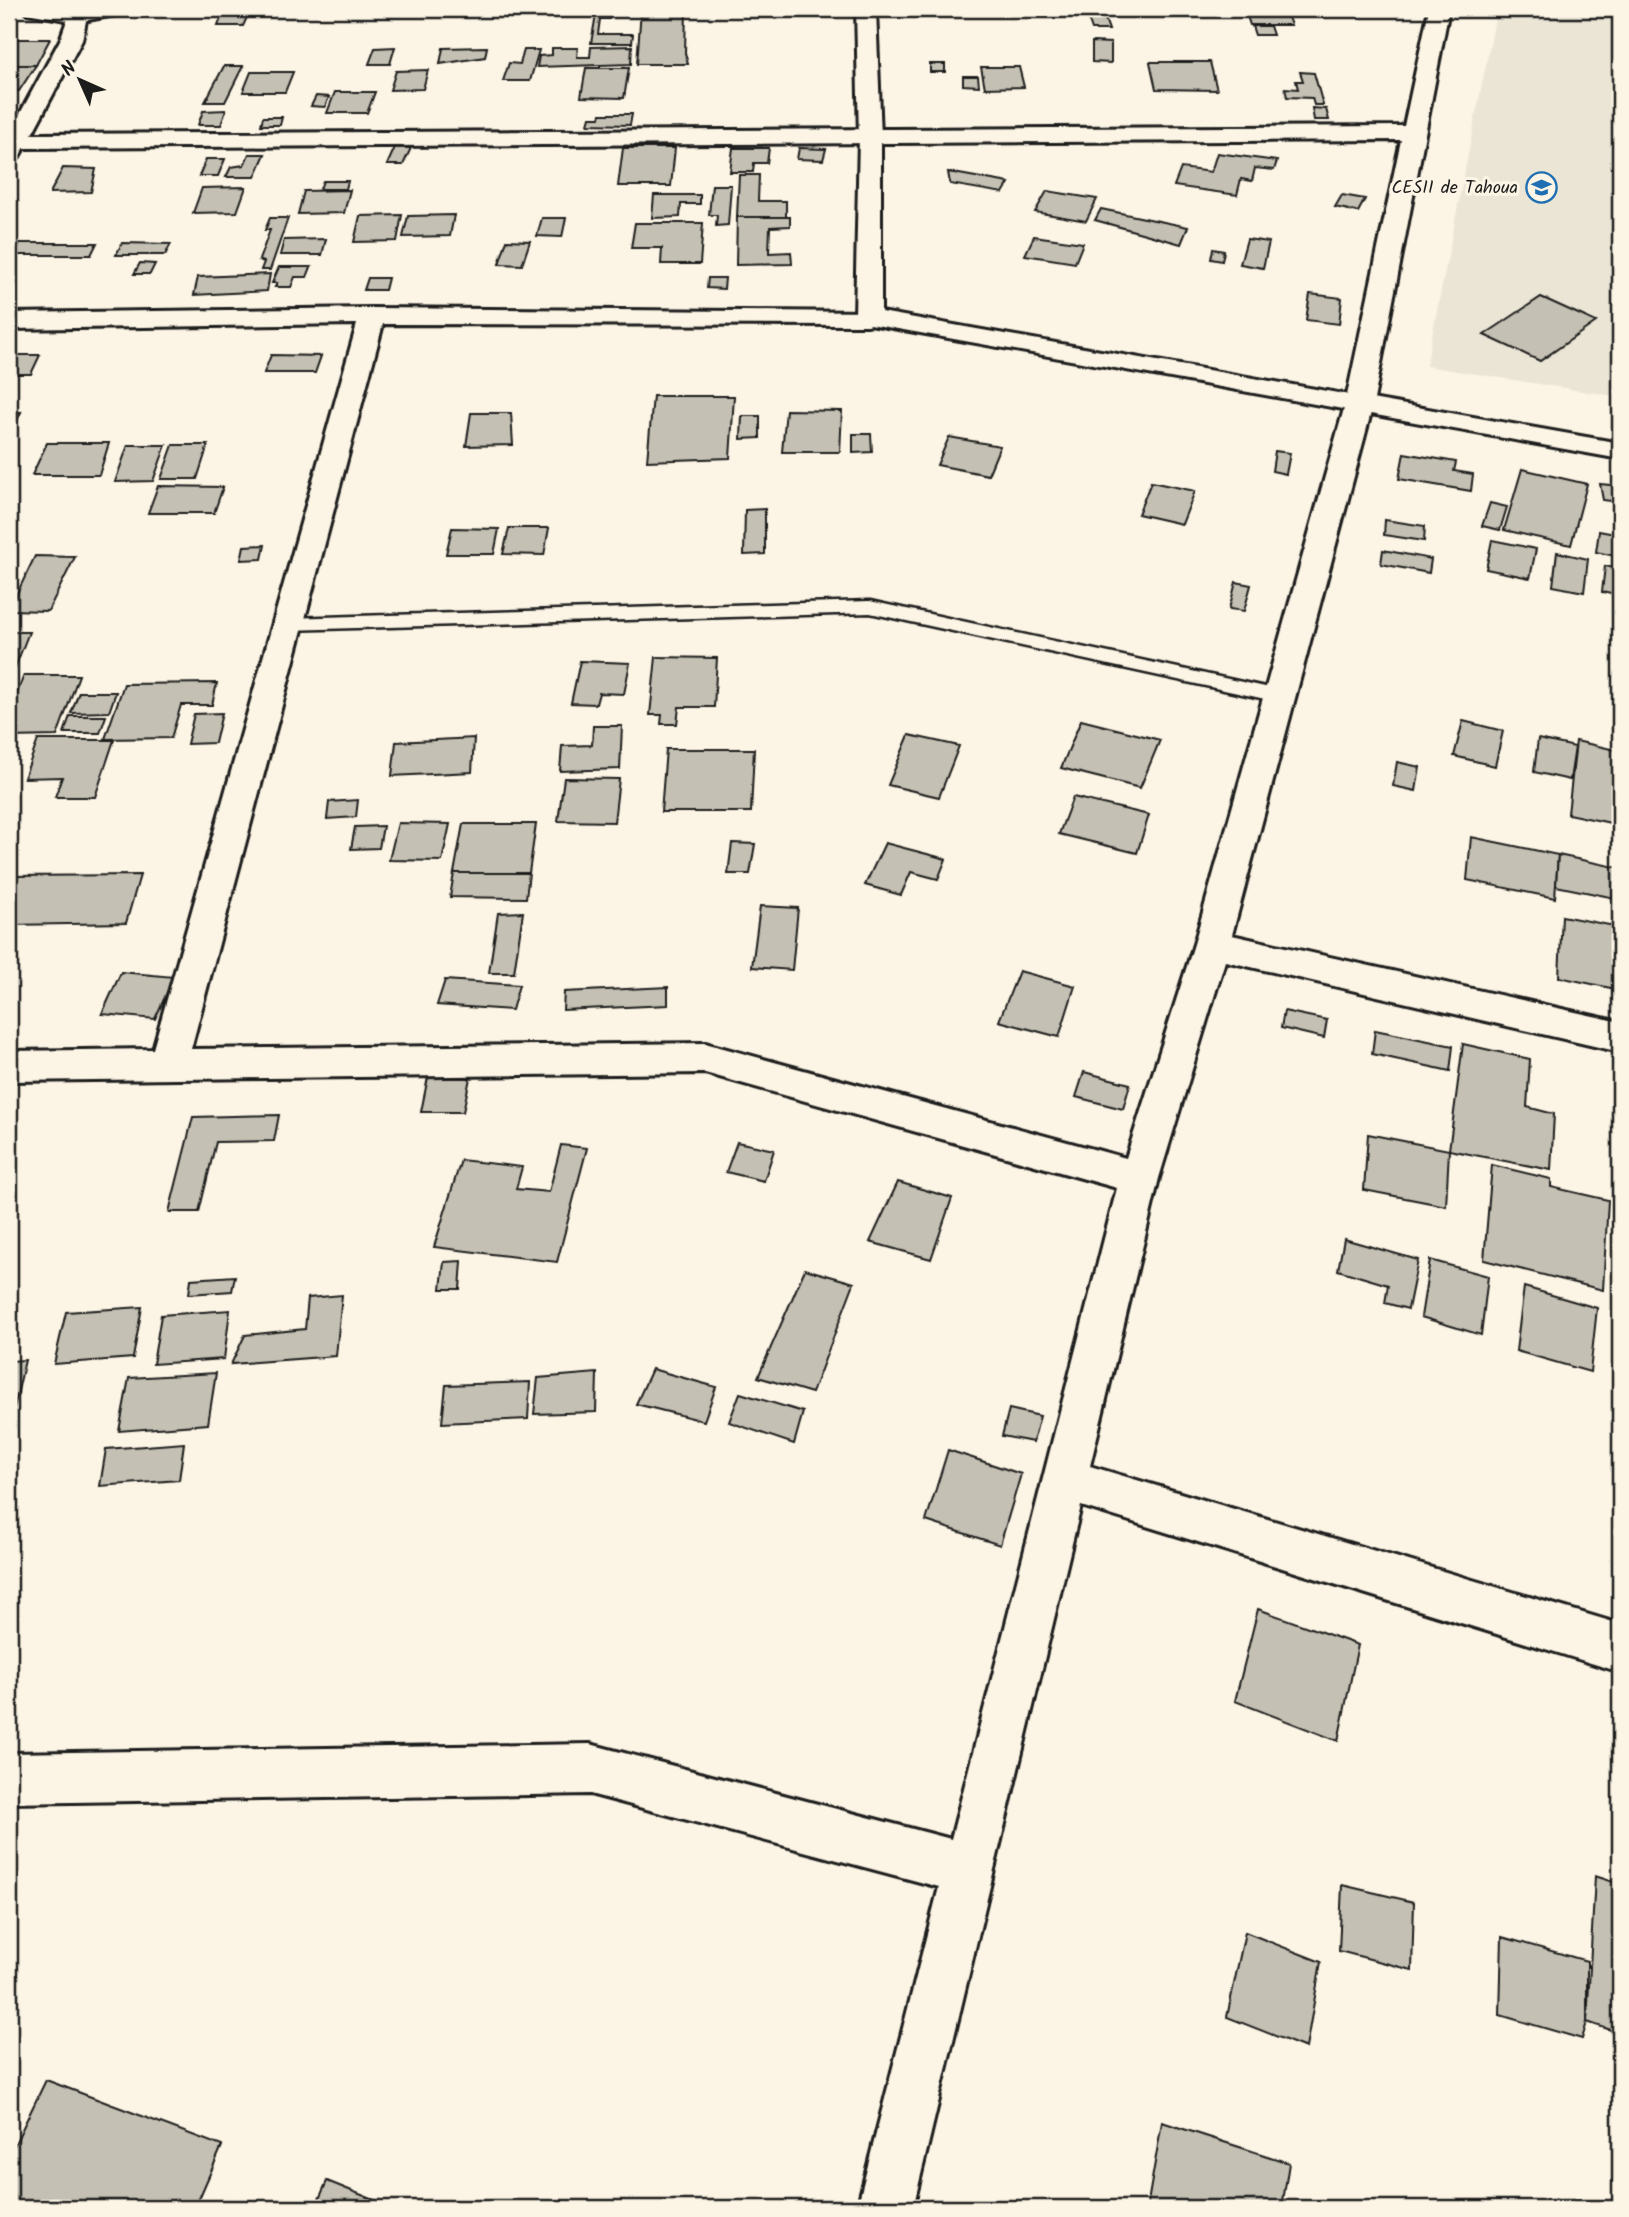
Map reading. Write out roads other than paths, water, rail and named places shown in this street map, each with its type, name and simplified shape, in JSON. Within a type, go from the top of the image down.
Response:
[{"type":"street","points":[[34,9],[77,16],[120,9]]},
{"type":"street","points":[[866,9],[870,138],[868,317]]},
{"type":"street","points":[[885,2208],[1139,1178],[1212,944],[1359,405],[1439,9]]},
{"type":"street","points":[[11,146],[71,40],[77,16]]},
{"type":"street","points":[[11,146],[396,137],[870,138],[1414,134]]},
{"type":"street","points":[[9,321],[372,316],[868,317],[1620,451]]},
{"type":"street","points":[[168,1064],[372,316]]},
{"type":"street","points":[[1212,944],[1620,1037]]},
{"type":"street","points":[[9,1066],[705,1058],[1139,1178]]},
{"type":"street","points":[[1065,1480],[1620,1648]]},
{"type":"street","points":[[9,1778],[590,1769],[968,1869]]},
{"type":"lane","points":[[288,624],[870,607],[1279,696]]},
{"type":"place","name":"CESII de Tahoua","points":[[1541,187]]}]
